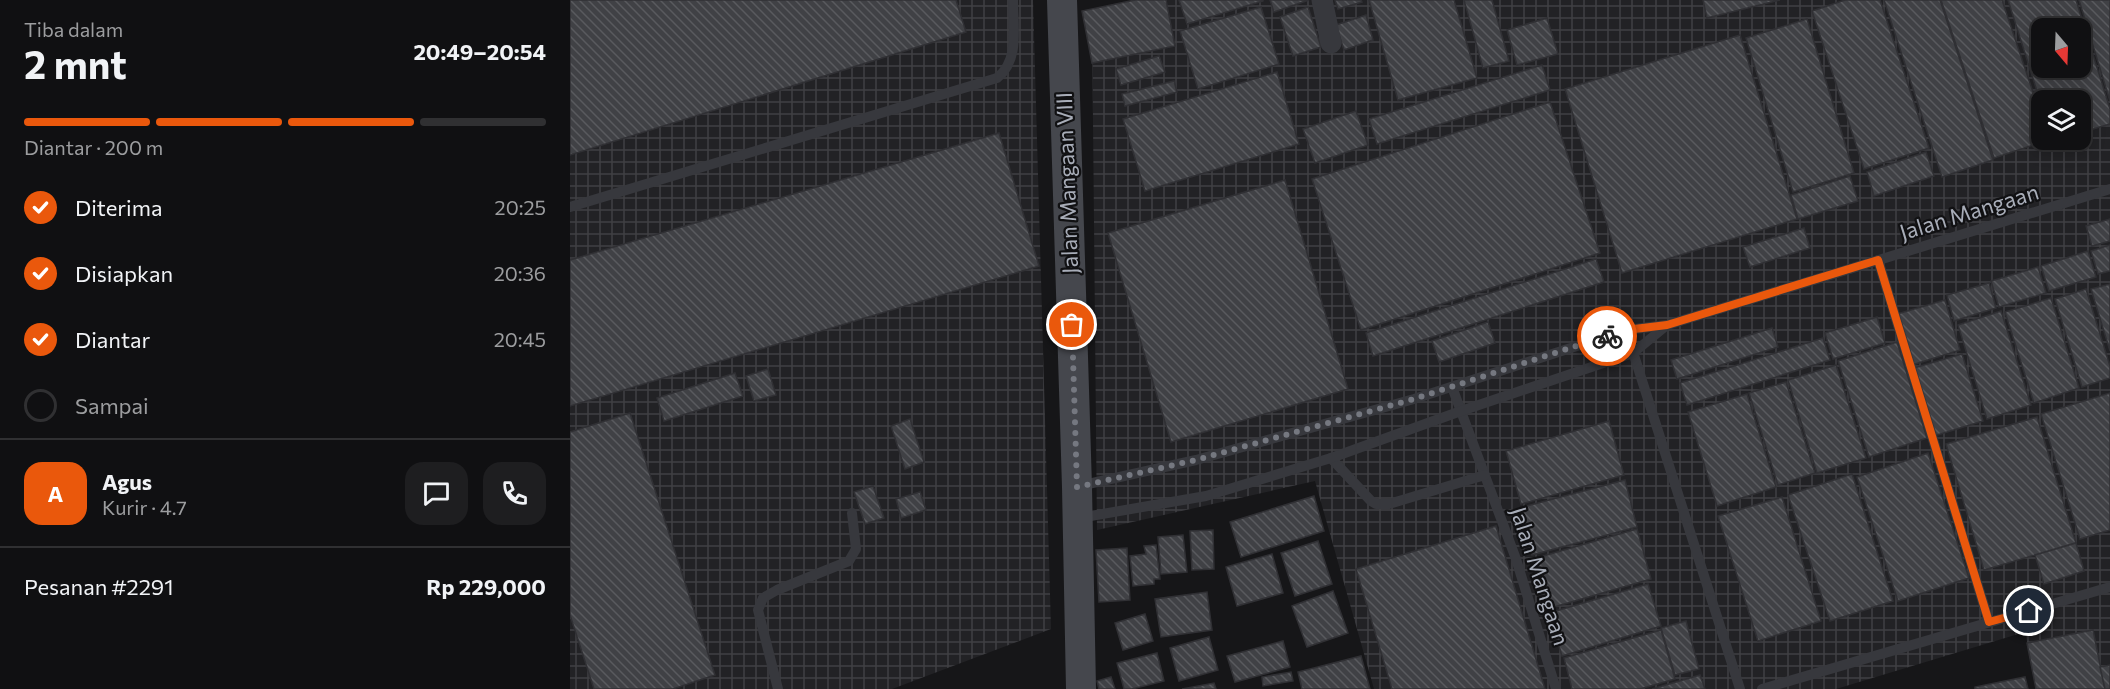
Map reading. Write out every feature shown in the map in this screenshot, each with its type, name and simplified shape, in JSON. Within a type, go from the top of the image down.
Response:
[{"type":"street","name":"Jalan Mangaan VIII","points":[[1063,0],[1081,689]]},
{"type":"street","points":[[1322,0],[1331,43]]},
{"type":"lane","points":[[570,207],[997,78],[1005,72],[1014,53],[1012,0]]},
{"type":"lane","name":"Jalan Mangaan","points":[[1077,487],[1196,460],[1452,387],[1626,330],[1667,325],[2110,189]]},
{"type":"lane","points":[[1878,260],[1989,622]]},
{"type":"lane","name":"Jalan Mangaan","points":[[1461,411],[1633,354],[1667,325]]},
{"type":"lane","points":[[1626,330],[1740,689]]},
{"type":"lane","name":"Jalan Mangaan","points":[[1452,387],[1516,559],[1556,689]]},
{"type":"lane","points":[[1078,519],[1206,496],[1331,458],[1461,411]]},
{"type":"lane","points":[[1331,458],[1371,501],[1382,504],[1485,475]]},
{"type":"lane","points":[[778,689],[758,610],[763,598],[777,590],[849,561],[856,549],[852,513]]},
{"type":"lane","points":[[1762,689],[2110,587]]},
{"type":"shaded area","points":[[570,0],[1033,0],[1051,629],[892,689],[570,689]]},
{"type":"shaded area","points":[[1150,0],[2110,0],[2110,689],[2037,689],[2025,632],[1836,689],[1374,689],[1315,481],[1097,530],[1092,17]]},
{"type":"building","points":[[570,0],[956,0],[966,32],[570,155]]},
{"type":"building","points":[[1135,0],[1166,0],[1175,46],[1092,63],[1082,11]]},
{"type":"building","points":[[1179,0],[1263,0],[1263,1],[1187,24]]},
{"type":"building","points":[[1270,0],[1309,0],[1274,12]]},
{"type":"building","points":[[1335,0],[1361,0],[1362,2],[1338,9]]},
{"type":"building","points":[[1369,0],[1454,0],[1477,78],[1398,100]]},
{"type":"building","points":[[1464,0],[1492,0],[1509,61],[1483,68]]},
{"type":"building","points":[[1703,0],[1780,0],[1707,18]]},
{"type":"building","points":[[1845,0],[1880,0],[1929,148],[1864,169],[1812,11]]},
{"type":"building","points":[[1884,0],[1940,0],[1993,160],[1942,177]]},
{"type":"building","points":[[1941,0],[2002,0],[2032,90],[2031,146],[1994,158]]},
{"type":"building","points":[[2008,0],[2076,0],[2082,18],[2031,18],[2031,72]]},
{"type":"building","points":[[2079,0],[2110,0],[2110,101],[2091,39],[2091,18],[2085,18]]},
{"type":"building","points":[[1261,7],[1279,64],[1198,89],[1180,31]]},
{"type":"building","points":[[1308,7],[1321,47],[1293,56],[1280,17]]},
{"type":"building","points":[[1366,15],[1373,40],[1344,50],[1336,25]]},
{"type":"building","points":[[1547,18],[1558,54],[1517,65],[1507,30]]},
{"type":"building","points":[[1807,19],[1854,173],[1793,192],[1746,38]]},
{"type":"building","points":[[1740,35],[1797,219],[1622,273],[1565,89]]},
{"type":"building","points":[[2091,48],[2110,109],[2110,124],[2091,130],[2091,90],[2037,90],[2033,78],[2091,78]]},
{"type":"building","points":[[1159,56],[1165,72],[1121,85],[1116,69]]},
{"type":"building","points":[[1542,65],[1550,90],[1377,144],[1369,119]]},
{"type":"building","points":[[1277,72],[1299,144],[1145,191],[1123,119]]},
{"type":"building","points":[[1174,81],[1177,92],[1125,106],[1122,94]]},
{"type":"building","points":[[1550,102],[1600,253],[1361,330],[1312,179]]},
{"type":"building","points":[[1356,111],[1368,145],[1315,163],[1303,129]]},
{"type":"building","points":[[999,133],[1039,266],[570,406],[570,260]]},
{"type":"building","points":[[1926,152],[1934,176],[1874,196],[1867,172]]},
{"type":"building","points":[[1850,176],[1858,201],[1798,219],[1791,195]]},
{"type":"building","points":[[1285,180],[1348,389],[1171,442],[1108,233]]},
{"type":"building","points":[[2110,219],[2110,241],[2092,246],[2086,226]]},
{"type":"building","points":[[1804,228],[1810,248],[1750,267],[1743,247]]},
{"type":"building","points":[[2110,245],[2110,271],[2098,274],[2091,251]]},
{"type":"building","points":[[2088,251],[2096,277],[2049,291],[2041,266]]},
{"type":"building","points":[[1596,259],[1604,282],[1373,356],[1366,333]]},
{"type":"building","points":[[2038,267],[2046,293],[1999,307],[1991,281]]},
{"type":"building","points":[[1989,283],[1996,308],[1954,321],[1947,295]]},
{"type":"building","points":[[2110,284],[2110,351],[2091,289]]},
{"type":"building","points":[[2086,289],[2110,366],[2110,378],[2082,387],[2055,299]]},
{"type":"building","points":[[2051,298],[2079,388],[2034,403],[2005,312]]},
{"type":"building","points":[[1945,300],[1960,350],[1912,365],[1897,314]]},
{"type":"building","points":[[2001,311],[2031,405],[1987,419],[1958,325]]},
{"type":"building","points":[[1877,317],[1885,343],[1833,359],[1825,333]]},
{"type":"building","points":[[1488,322],[1495,343],[1439,362],[1432,341]]},
{"type":"building","points":[[1772,328],[1778,347],[1677,379],[1671,360]]},
{"type":"building","points":[[1823,338],[1830,360],[1687,405],[1680,383]]},
{"type":"building","points":[[1897,342],[1927,438],[1869,457],[1838,361]]},
{"type":"building","points":[[1962,354],[1983,421],[1934,436],[1914,368]]},
{"type":"building","points":[[1836,365],[1866,458],[1817,473],[1788,380]]},
{"type":"building","points":[[768,369],[776,395],[754,401],[746,376]]},
{"type":"building","points":[[735,373],[743,396],[664,421],[657,398]]},
{"type":"building","points":[[1786,382],[1815,473],[1778,485],[1749,393]]},
{"type":"building","points":[[2110,393],[2110,530],[2080,539],[2041,414]]},
{"type":"building","points":[[1747,394],[1776,487],[1717,506],[1688,412]]},
{"type":"building","points":[[630,413],[715,675],[673,689],[594,689],[570,615],[570,432]]},
{"type":"building","points":[[2037,417],[2076,543],[1984,570],[1946,444]]},
{"type":"building","points":[[910,419],[924,462],[905,469],[891,426]]},
{"type":"building","points":[[1609,421],[1624,475],[1521,504],[1506,451]]},
{"type":"building","points":[[1928,453],[1969,578],[1898,601],[1857,477]]},
{"type":"building","points":[[1852,474],[1893,601],[1830,621],[1788,495]]},
{"type":"building","points":[[1625,480],[1637,527],[1532,555],[1519,508]]},
{"type":"building","points":[[873,486],[884,518],[865,524],[854,492]]},
{"type":"building","points":[[920,492],[926,510],[901,518],[896,499]]},
{"type":"building","points":[[1314,496],[1324,531],[1241,557],[1230,522]]},
{"type":"building","points":[[1782,497],[1821,621],[1758,641],[1718,516]]},
{"type":"building","points":[[1496,526],[1545,689],[1392,689],[1356,569]]},
{"type":"building","points":[[1637,529],[1651,579],[1547,609],[1533,559]]},
{"type":"building","points":[[1213,530],[1214,569],[1192,570],[1190,531]]},
{"type":"building","points":[[1183,535],[1187,572],[1161,574],[1158,537]]},
{"type":"building","points":[[1318,541],[1332,584],[1295,596],[1281,553]]},
{"type":"building","points":[[2076,543],[2084,571],[2044,584],[2035,555]]},
{"type":"building","points":[[1156,545],[1160,579],[1154,579],[1154,584],[1133,586],[1130,556],[1146,554],[1144,546]]},
{"type":"building","points":[[1127,548],[1130,600],[1099,602],[1096,550]]},
{"type":"building","points":[[1272,554],[1283,593],[1237,606],[1226,567]]},
{"type":"building","points":[[1648,584],[1661,626],[1562,656],[1549,613]]},
{"type":"building","points":[[1333,591],[1348,633],[1307,647],[1292,606]]},
{"type":"building","points":[[1207,592],[1212,630],[1161,637],[1155,599]]},
{"type":"building","points":[[1145,614],[1153,641],[1123,650],[1115,623]]},
{"type":"building","points":[[1686,621],[1699,669],[1675,675],[1661,628]]},
{"type":"building","points":[[1661,630],[1675,679],[1640,689],[1572,689],[1564,658]]},
{"type":"building","points":[[2093,630],[2105,689],[2036,689],[2027,643]]},
{"type":"building","points":[[1209,637],[1218,670],[1179,681],[1170,648]]},
{"type":"building","points":[[1283,641],[1290,667],[1235,682],[1227,656]]},
{"type":"building","points":[[1157,653],[1164,681],[1124,689],[1117,663]]},
{"type":"building","points":[[1361,656],[1370,689],[1302,689],[1298,672]]},
{"type":"building","points":[[2110,665],[2110,689],[2105,689],[2100,667]]},
{"type":"building","points":[[1291,672],[1293,681],[1263,686],[1262,677]]},
{"type":"building","points":[[1700,675],[1705,689],[1652,689]]},
{"type":"building","points":[[1111,677],[1115,689],[1099,689],[1097,681]]},
{"type":"building","points":[[2025,677],[2028,689],[1975,689],[1975,687]]},
{"type":"building","points":[[1214,683],[1216,689],[1182,689]]},
{"type":"way so far","points":[[1072,325],[1077,487],[1196,460],[1414,399],[1607,336]]},
{"type":"route","points":[[1607,336],[1626,330],[1667,325],[1878,260],[1989,622],[2029,611]]}]
